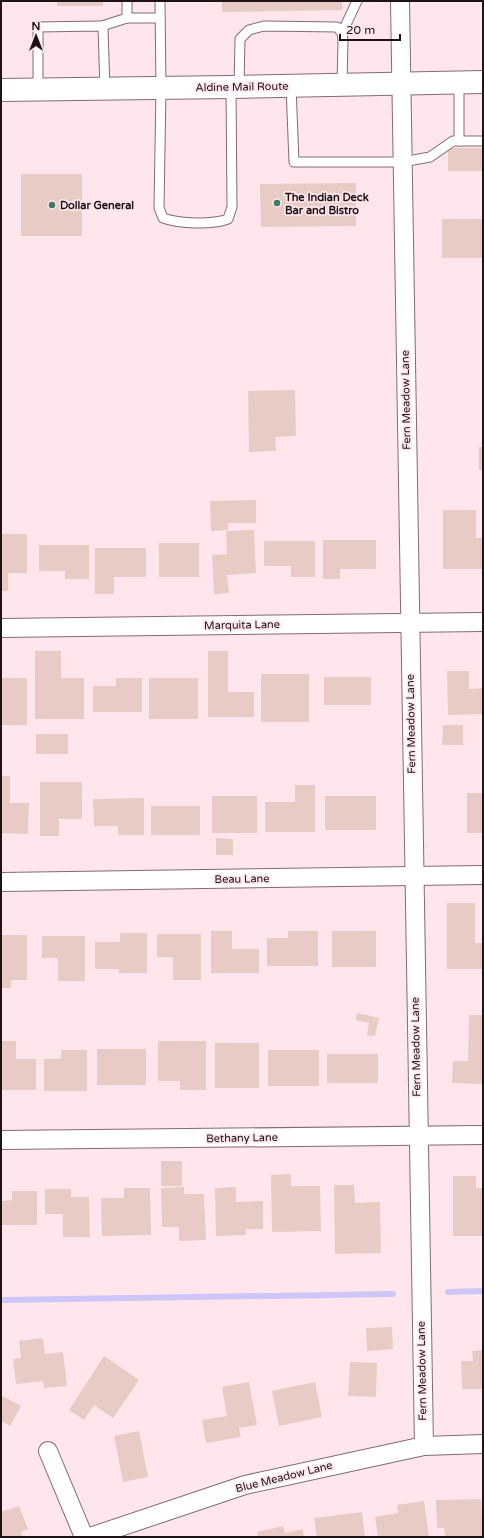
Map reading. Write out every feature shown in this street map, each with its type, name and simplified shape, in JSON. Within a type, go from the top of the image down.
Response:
[{"type":"main road","name":"Aldine Mail Route","points":[[1,90],[483,82]]},
{"type":"street","name":"Fern Meadow Lane","points":[[400,1],[424,1446]]},
{"type":"street","name":"Marquita Lane","points":[[1,628],[483,622]]},
{"type":"street","name":"Beau Lane","points":[[1,882],[483,875]]},
{"type":"street","name":"Bethany Lane","points":[[1,1140],[483,1135]]},
{"type":"street","name":"Blue Meadow Lane","points":[[90,1537],[244,1485],[424,1446],[483,1444]]},
{"type":"street","points":[[48,1451],[84,1537]]},
{"type":"lane","points":[[127,1],[127,18]]},
{"type":"lane","points":[[160,1],[161,88],[159,208],[163,218],[174,222],[219,222],[228,219],[232,207],[235,87],[240,39],[249,30],[264,26],[337,27],[342,33],[343,40],[342,85]]},
{"type":"lane","points":[[342,33],[357,1]]},
{"type":"lane","points":[[38,89],[38,27],[102,26],[127,18],[160,18]]},
{"type":"lane","points":[[102,26],[105,89]]},
{"type":"lane","points":[[459,82],[459,140]]},
{"type":"lane","points":[[292,86],[294,162],[402,162],[430,158],[453,140],[483,141]]},
{"type":"building","points":[[57,1],[103,1],[103,6],[57,6]]},
{"type":"building","points":[[222,1],[342,1],[342,10],[222,12]]},
{"type":"building","points":[[448,148],[483,148],[483,171],[448,171]]},
{"type":"building","points":[[21,174],[82,174],[82,236],[21,236]]},
{"type":"building","points":[[356,183],[356,226],[261,227],[260,184]]},
{"type":"building","points":[[442,219],[483,219],[483,258],[442,258]]},
{"type":"building","points":[[295,390],[296,436],[275,437],[276,451],[249,452],[248,391]]},
{"type":"building","points":[[479,447],[483,447],[483,470],[479,470]]},
{"type":"building","points":[[256,500],[256,523],[228,523],[228,530],[211,531],[210,501]]},
{"type":"building","points":[[443,510],[476,510],[476,538],[483,538],[483,569],[443,569]]},
{"type":"building","points":[[254,530],[256,573],[227,575],[229,593],[214,594],[212,555],[227,554],[226,531]]},
{"type":"building","points":[[1,534],[27,534],[27,573],[8,573],[8,591],[1,591]]},
{"type":"building","points":[[323,540],[376,540],[376,569],[340,569],[340,579],[323,579]]},
{"type":"building","points":[[264,541],[315,541],[315,577],[291,577],[291,566],[264,566]]},
{"type":"building","points":[[159,543],[199,543],[199,577],[159,577]]},
{"type":"building","points":[[39,545],[89,545],[89,579],[65,579],[65,571],[39,571]]},
{"type":"building","points":[[95,548],[146,548],[146,577],[114,577],[114,594],[95,594]]},
{"type":"building","points":[[35,651],[61,651],[61,678],[84,678],[84,719],[35,719]]},
{"type":"building","points":[[208,651],[228,651],[228,692],[254,692],[254,717],[208,717]]},
{"type":"building","points":[[447,671],[469,671],[469,689],[483,688],[483,714],[448,715]]},
{"type":"building","points":[[261,674],[309,674],[309,722],[261,722]]},
{"type":"building","points":[[324,677],[371,677],[371,705],[324,705]]},
{"type":"building","points":[[2,678],[27,678],[27,725],[1,725]]},
{"type":"building","points":[[116,678],[142,678],[142,712],[93,712],[93,686],[116,686]]},
{"type":"building","points":[[149,678],[198,678],[198,719],[149,719]]},
{"type":"building","points":[[443,725],[463,725],[463,745],[442,745]]},
{"type":"building","points":[[36,734],[68,734],[68,754],[36,754]]},
{"type":"building","points":[[1,776],[10,776],[10,803],[29,803],[28,834],[1,833]]},
{"type":"building","points":[[40,782],[82,782],[82,819],[59,819],[59,836],[40,836]]},
{"type":"building","points":[[295,785],[315,785],[315,832],[265,832],[265,802],[295,802]]},
{"type":"building","points":[[467,793],[483,793],[483,833],[467,833]]},
{"type":"building","points":[[212,796],[257,796],[257,833],[212,833]]},
{"type":"building","points":[[325,796],[376,796],[376,830],[325,830]]},
{"type":"building","points":[[144,798],[144,835],[118,835],[118,826],[94,826],[93,799]]},
{"type":"building","points":[[151,806],[200,806],[200,835],[151,835]]},
{"type":"building","points":[[216,838],[233,839],[233,855],[216,855]]},
{"type":"building","points":[[447,903],[475,903],[475,943],[483,943],[483,969],[447,969]]},
{"type":"building","points":[[211,931],[232,931],[232,949],[259,949],[259,973],[211,973]]},
{"type":"building","points":[[288,931],[318,931],[318,966],[267,966],[267,938],[288,938]]},
{"type":"building","points":[[332,931],[376,931],[376,967],[332,967]]},
{"type":"building","points":[[120,933],[147,933],[147,973],[119,973],[119,969],[95,969],[95,942],[120,942]]},
{"type":"building","points":[[157,934],[201,934],[201,980],[173,980],[173,957],[157,957]]},
{"type":"building","points":[[1,935],[27,935],[27,980],[11,980],[11,988],[1,988]]},
{"type":"building","points":[[42,936],[85,936],[85,981],[58,981],[58,958],[42,958]]},
{"type":"building","points":[[357,1013],[379,1018],[375,1036],[367,1035],[369,1023],[356,1020]]},
{"type":"building","points":[[469,1015],[483,1015],[483,1084],[452,1083],[453,1061],[468,1061]]},
{"type":"building","points":[[1,1041],[16,1041],[16,1059],[36,1059],[36,1090],[1,1090]]},
{"type":"building","points":[[158,1041],[206,1041],[206,1090],[180,1090],[180,1081],[158,1081]]},
{"type":"building","points":[[215,1043],[259,1043],[259,1088],[215,1088]]},
{"type":"building","points":[[97,1049],[146,1049],[146,1085],[97,1085]]},
{"type":"building","points":[[61,1050],[87,1050],[87,1091],[44,1091],[44,1059],[61,1059]]},
{"type":"building","points":[[268,1050],[319,1050],[319,1086],[268,1086]]},
{"type":"building","points":[[327,1054],[378,1054],[378,1083],[327,1083]]},
{"type":"building","points":[[161,1161],[182,1161],[182,1186],[161,1186]]},
{"type":"building","points":[[291,1174],[291,1186],[320,1186],[321,1231],[272,1232],[271,1175]]},
{"type":"building","points":[[453,1176],[476,1176],[476,1188],[483,1188],[483,1236],[453,1236]]},
{"type":"building","points":[[334,1185],[354,1185],[355,1203],[380,1202],[381,1253],[335,1254]]},
{"type":"building","points":[[184,1187],[184,1194],[204,1194],[206,1240],[179,1241],[179,1227],[162,1227],[161,1188]]},
{"type":"building","points":[[236,1187],[236,1202],[263,1201],[263,1229],[246,1229],[246,1235],[216,1236],[215,1188]]},
{"type":"building","points":[[124,1188],[150,1188],[151,1235],[102,1236],[101,1198],[124,1198]]},
{"type":"building","points":[[45,1189],[71,1189],[71,1197],[89,1197],[90,1237],[63,1237],[63,1214],[45,1214]]},
{"type":"building","points":[[12,1191],[37,1191],[37,1225],[1,1225],[1,1201],[12,1200]]},
{"type":"building","points":[[392,1327],[393,1349],[367,1351],[366,1328]]},
{"type":"building","points":[[43,1338],[45,1354],[63,1352],[67,1386],[44,1388],[43,1381],[16,1384],[13,1359],[21,1358],[19,1341]]},
{"type":"building","points":[[483,1350],[483,1389],[462,1389],[461,1361],[473,1361],[472,1351]]},
{"type":"building","points":[[104,1356],[139,1380],[113,1418],[94,1405],[84,1420],[69,1410]]},
{"type":"building","points":[[350,1362],[377,1363],[376,1397],[348,1396]]},
{"type":"building","points":[[249,1382],[257,1425],[239,1428],[241,1437],[206,1443],[202,1420],[227,1416],[222,1387]]},
{"type":"building","points":[[315,1382],[322,1417],[279,1426],[272,1391]]},
{"type":"building","points":[[1,1395],[21,1406],[10,1426],[1,1421]]},
{"type":"building","points":[[139,1431],[148,1477],[123,1482],[114,1436]]},
{"type":"building","points":[[481,1499],[483,1537],[445,1537],[444,1528],[437,1528],[436,1500]]},
{"type":"building","points":[[424,1501],[429,1537],[378,1537],[375,1517],[398,1513],[397,1505]]},
{"type":"building","points":[[19,1506],[28,1529],[21,1532],[23,1537],[1,1537],[1,1512]]},
{"type":"building","points":[[362,1512],[365,1537],[317,1537],[314,1518]]},
{"type":"building","points":[[283,1526],[285,1533],[303,1529],[304,1537],[258,1537],[257,1532]]},
{"type":"waterway","points":[[448,1292],[483,1291]]},
{"type":"waterway","points":[[1,1300],[393,1294]]},
{"type":"place","name":"The Indian Deck Bar and Bistro","points":[[277,203]]},
{"type":"place","name":"Dollar General","points":[[52,205]]}]
